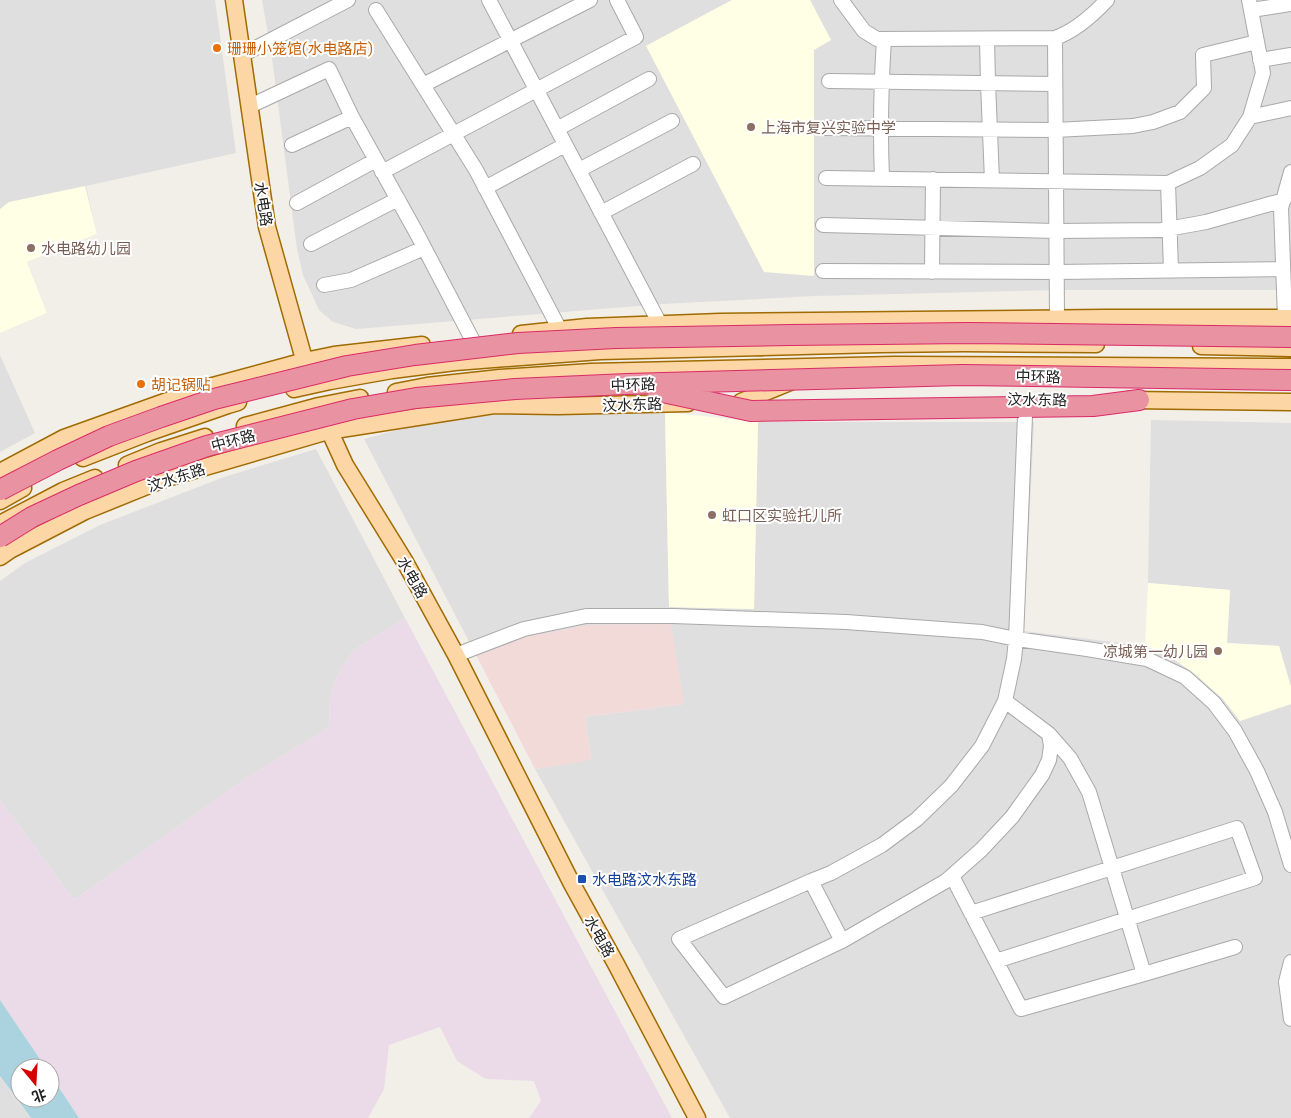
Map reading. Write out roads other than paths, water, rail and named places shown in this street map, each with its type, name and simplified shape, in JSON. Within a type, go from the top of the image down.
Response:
[{"type":"highway","points":[[3,495],[58,460],[109,436],[161,417],[214,399],[347,366],[415,355],[518,343],[616,338],[968,333],[1289,324]]},
{"type":"highway","name":"中环路","points":[[0,537],[32,517],[79,495],[136,471],[207,446],[353,409],[416,398],[495,390],[627,384],[962,375],[1291,380]]},
{"type":"highway","points":[[627,384],[751,411],[1022,412],[1139,400]]},
{"type":"main road","name":"水电路","points":[[234,0],[267,227],[311,385],[328,431],[345,465],[405,562],[456,655],[572,884],[697,1118]]},
{"type":"main road","points":[[0,472],[64,438],[198,390],[334,354],[588,327],[660,324],[1146,318],[1289,324]]},
{"type":"main road","points":[[1095,344],[1146,318]]},
{"type":"main road","points":[[736,322],[830,345]]},
{"type":"main road","points":[[3,495],[86,456],[228,405],[311,385],[392,370],[455,362],[600,351],[830,345],[964,343],[1291,348]]},
{"type":"main road","name":"汶水东路","points":[[0,524],[63,491],[161,451],[206,436],[319,406],[427,386],[500,378],[591,372],[1002,365],[1291,367]]},
{"type":"main road","points":[[741,402],[830,367]]},
{"type":"main road","points":[[500,378],[558,406]]},
{"type":"main road","name":"汶水东路","points":[[0,557],[85,511],[164,479],[328,431],[494,405],[558,406],[998,399],[1291,402]]},
{"type":"main road","points":[[3,495],[35,454]]},
{"type":"main road","points":[[33,538],[63,491]]},
{"type":"street","points":[[242,56],[348,0]]},
{"type":"street","points":[[423,85],[590,0]]},
{"type":"street","points":[[297,203],[454,134],[636,37],[618,0]]},
{"type":"street","points":[[841,0],[864,31],[877,39],[1055,38],[1068,33],[1107,0]]},
{"type":"street","points":[[491,1],[660,324]]},
{"type":"street","points":[[826,178],[1168,182],[1200,168],[1232,145],[1250,117],[1263,73],[1250,5],[1291,4]]},
{"type":"street","points":[[376,10],[476,170],[560,330]]},
{"type":"street","points":[[1055,38],[1057,318]]},
{"type":"street","points":[[882,178],[880,128],[884,39]]},
{"type":"street","points":[[987,39],[992,180]]},
{"type":"street","points":[[824,128],[1056,130],[1133,126],[1153,122],[1180,112],[1204,88],[1203,54],[1257,42]]},
{"type":"street","points":[[1260,60],[1291,55]]},
{"type":"street","points":[[250,106],[329,69],[352,117],[398,199],[472,340]]},
{"type":"street","points":[[557,129],[649,79]]},
{"type":"street","points":[[829,81],[1055,84]]},
{"type":"street","points":[[1250,117],[1291,108]]},
{"type":"street","points":[[292,145],[352,117]]},
{"type":"street","points":[[579,170],[672,122]]},
{"type":"street","points":[[485,188],[565,145]]},
{"type":"street","points":[[601,213],[693,164]]},
{"type":"street","points":[[1289,324],[1282,269],[1281,208],[1291,172]]},
{"type":"street","points":[[932,272],[933,179]]},
{"type":"street","points":[[1168,182],[1171,270]]},
{"type":"street","points":[[311,244],[398,199]]},
{"type":"street","points":[[823,226],[1056,231],[1162,230],[1206,222],[1284,200]]},
{"type":"street","points":[[324,285],[351,280],[424,248]]},
{"type":"street","points":[[823,271],[1057,272],[1282,269]]},
{"type":"street","points":[[666,403],[749,416],[1022,412],[1016,639],[1014,659],[1005,701],[982,746],[951,786],[918,819],[882,845],[831,873],[678,939],[724,997],[842,941],[946,881],[1012,817],[1032,791],[1049,760],[1051,746],[1049,734]]},
{"type":"street","points":[[456,655],[524,629],[586,616],[673,616],[846,622],[982,632],[1147,660],[1185,677],[1214,703],[1235,731],[1257,771],[1275,812],[1291,865]]},
{"type":"street","points":[[1005,701],[1049,734],[1070,758],[1089,792],[1144,974]]},
{"type":"street","points":[[971,913],[1237,828],[1255,878],[996,961]]},
{"type":"street","points":[[952,876],[1021,1008],[1235,947]]},
{"type":"street","points":[[811,881],[842,941]]},
{"type":"street","points":[[1291,962],[1286,982],[1291,1019]]},
{"type":"water","points":[[0,1000],[39,1058],[10,1058],[10,1090],[0,1076]]},
{"type":"water","points":[[60,1089],[79,1118],[31,1118],[24,1108],[60,1108]]},
{"type":"place","name":"珊珊小笼馆(水电路店)","points":[[217,48]]},
{"type":"place","name":"上海市复兴实验中学","points":[[751,127]]},
{"type":"place","name":"水电路幼儿园","points":[[31,248]]},
{"type":"place","name":"胡记锅贴","points":[[141,384]]},
{"type":"place","name":"虹口区实验托儿所","points":[[712,515]]},
{"type":"place","name":"凉城第一幼儿园","points":[[1218,651]]},
{"type":"place","name":"水电路汶水东路","points":[[582,879]]}]
